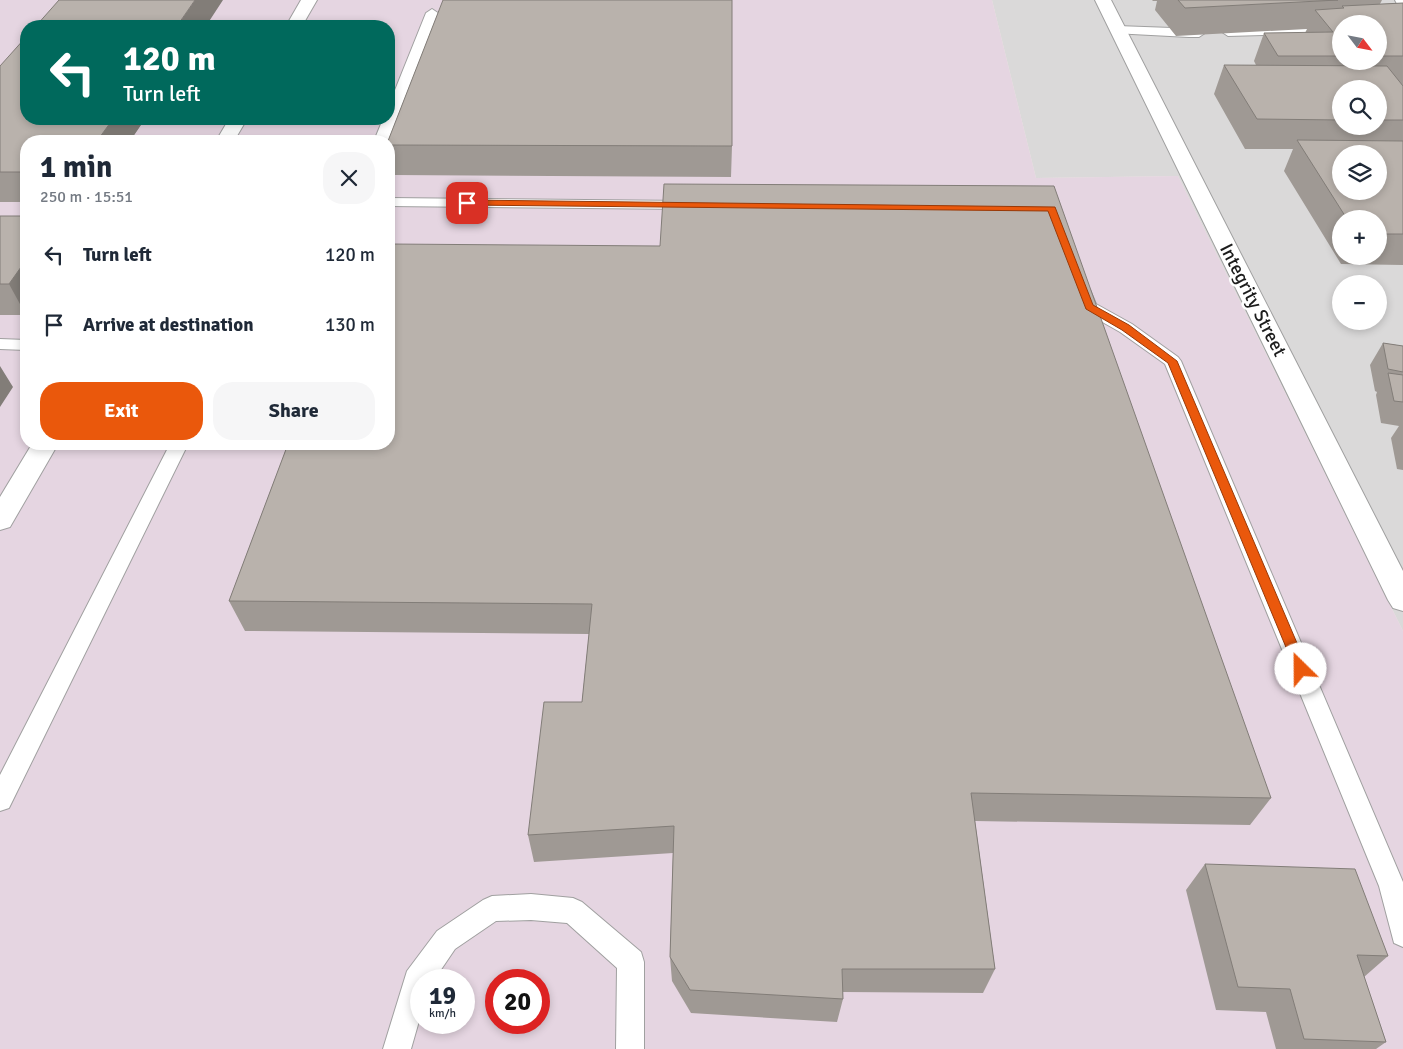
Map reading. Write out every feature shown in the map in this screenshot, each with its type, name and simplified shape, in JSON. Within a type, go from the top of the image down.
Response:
[{"type":"street","points":[[297,20],[309,0]]},
{"type":"street","name":"Integrity Street","points":[[1103,0],[1403,600]]},
{"type":"street","points":[[0,520],[41,450]]},
{"type":"lane","points":[[395,106],[432,13]]},
{"type":"lane","points":[[1118,30],[1146,29],[1182,34],[1332,29]]},
{"type":"lane","points":[[395,202],[705,205]]},
{"type":"lane","points":[[1076,271],[1089,307],[1126,328],[1172,361],[1392,886],[1403,934]]},
{"type":"lane","points":[[0,344],[20,345]]},
{"type":"lane","points":[[0,800],[176,450]]},
{"type":"lane","points":[[397,1049],[417,981],[446,940],[492,909],[531,907],[573,911],[631,962],[630,1049]]},
{"type":"shaded area","points":[[0,0],[992,0],[1036,178],[1178,176],[1403,631],[1403,1049],[0,1049]]},
{"type":"shaded area","points":[[992,0],[1403,0],[1403,631],[1178,176],[1036,178]]},
{"type":"building","points":[[59,0],[195,0],[181,20],[41,20]]},
{"type":"building","points":[[443,0],[732,0],[732,146],[395,145],[395,135],[390,135]]},
{"type":"building","points":[[1178,0],[1338,0],[1185,8]]},
{"type":"building","points":[[1403,3],[1403,56],[1388,56],[1388,15],[1332,15],[1332,31],[1315,10],[1344,8],[1342,6]]},
{"type":"building","points":[[1332,32],[1332,56],[1278,56],[1264,33]]},
{"type":"building","points":[[20,44],[20,125],[109,125],[101,135],[20,135],[20,172],[0,172],[0,66]]},
{"type":"building","points":[[1224,65],[1332,66],[1332,70],[1388,70],[1388,67],[1403,86],[1403,120],[1387,120],[1387,80],[1332,80],[1332,120],[1257,119]]},
{"type":"building","points":[[1297,140],[1403,141],[1403,234],[1387,234],[1387,210],[1341,210],[1335,200],[1387,200],[1387,145],[1332,145],[1332,195]]},
{"type":"building","points":[[664,184],[1054,186],[1271,798],[971,793],[995,969],[842,969],[843,999],[690,990],[670,957],[674,826],[528,835],[544,702],[582,702],[592,604],[229,601],[286,450],[395,450],[395,244],[660,246]]},
{"type":"building","points":[[0,216],[20,216],[20,268],[9,284],[0,284]]},
{"type":"building","points":[[1383,343],[1403,346],[1403,372],[1388,369]]},
{"type":"building","points":[[1388,373],[1403,375],[1403,402],[1394,401]]},
{"type":"building","points":[[1205,864],[1355,869],[1388,956],[1357,955],[1386,1042],[1304,1039],[1290,989],[1238,987]]},
{"type":"route","points":[[467,203],[1052,208],[1089,307],[1126,328],[1172,361],[1301,669]]}]
